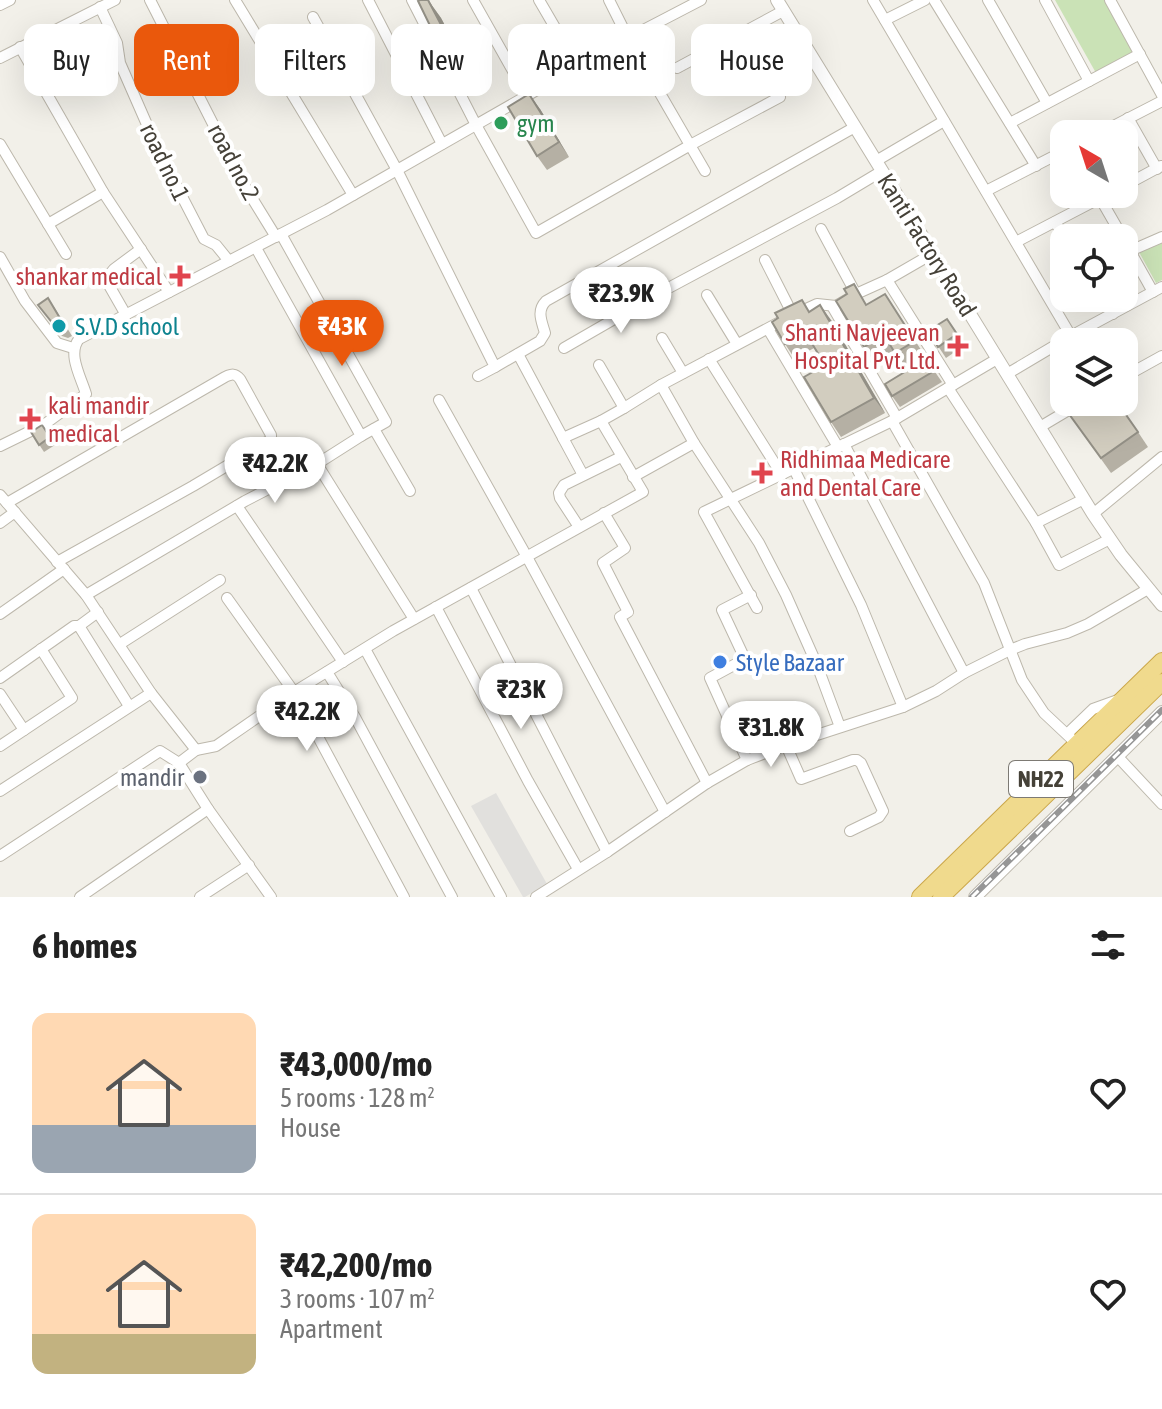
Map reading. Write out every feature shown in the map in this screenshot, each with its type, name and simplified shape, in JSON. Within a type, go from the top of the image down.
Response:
[{"type":"highway","name":"NH22","points":[[920,897],[1072,739],[1124,698],[1162,661]]},
{"type":"highway","name":"NH22","points":[[941,897],[1162,682]]},
{"type":"street","points":[[0,5],[10,0]]},
{"type":"street","points":[[0,58],[115,0]]},
{"type":"street","name":"road no.2","points":[[150,0],[244,185],[279,236],[386,422],[374,429]]},
{"type":"street","points":[[235,0],[353,195]]},
{"type":"street","points":[[368,0],[442,144]]},
{"type":"street","points":[[412,0],[536,233],[780,97]]},
{"type":"street","points":[[473,0],[508,62]]},
{"type":"street","points":[[539,0],[553,24]]},
{"type":"street","points":[[609,0],[621,24]]},
{"type":"street","points":[[655,24],[701,0]]},
{"type":"street","points":[[873,0],[1066,328]]},
{"type":"street","points":[[885,20],[925,0]]},
{"type":"street","points":[[934,0],[1036,166]]},
{"type":"street","points":[[988,0],[1047,103]]},
{"type":"street","points":[[1045,0],[1089,81]]},
{"type":"street","points":[[1110,0],[1162,95]]},
{"type":"street","points":[[677,68],[780,5]]},
{"type":"street","name":"Kanti Factory Road","points":[[780,5],[1093,514],[1162,605]]},
{"type":"street","name":"road no.1","points":[[100,7],[117,43],[120,63],[159,152],[204,239],[216,245],[229,261]]},
{"type":"street","points":[[313,17],[397,170],[495,367]]},
{"type":"street","points":[[20,47],[103,192],[169,292]]},
{"type":"street","points":[[1010,123],[1140,54]]},
{"type":"street","points":[[0,257],[25,301],[57,343],[76,344],[279,236],[527,96]]},
{"type":"street","points":[[661,96],[705,171]]},
{"type":"street","points":[[1124,120],[1162,101]]},
{"type":"street","points":[[1128,118],[1159,167],[1138,178]]},
{"type":"street","points":[[564,348],[837,198],[944,121]]},
{"type":"street","points":[[478,376],[540,341],[545,333],[541,306],[546,301],[855,127]]},
{"type":"street","points":[[0,144],[66,254]]},
{"type":"street","points":[[986,191],[1050,158]]},
{"type":"street","points":[[48,224],[103,192]]},
{"type":"street","points":[[1016,242],[1081,208]]},
{"type":"street","points":[[821,229],[856,294]]},
{"type":"street","points":[[1138,248],[1162,237]]},
{"type":"street","points":[[256,248],[361,436]]},
{"type":"street","points":[[126,315],[110,287],[109,275],[141,249]]},
{"type":"street","points":[[563,438],[601,421],[661,385],[793,315],[817,304],[836,306],[932,254]]},
{"type":"street","points":[[765,260],[793,315]]},
{"type":"street","points":[[1086,328],[1157,290],[1138,263]]},
{"type":"street","points":[[887,280],[1059,565],[1110,539]]},
{"type":"street","points":[[707,295],[737,344]]},
{"type":"street","points":[[832,306],[984,583],[1022,680],[1052,723],[1072,739]]},
{"type":"street","points":[[768,329],[841,446],[964,673]]},
{"type":"street","points":[[662,338],[683,373]]},
{"type":"street","points":[[0,446],[45,424],[86,394],[73,353],[76,344]]},
{"type":"street","points":[[1007,374],[1050,348]]},
{"type":"street","points":[[518,354],[583,475]]},
{"type":"street","points":[[1138,369],[1162,356]]},
{"type":"street","points":[[709,359],[782,475]]},
{"type":"street","points":[[757,608],[704,512],[894,420],[997,359]]},
{"type":"street","points":[[599,365],[624,408]]},
{"type":"street","points":[[0,614],[60,566],[271,439],[236,374],[225,377],[3,499],[60,566],[86,595],[151,693],[196,750]]},
{"type":"street","points":[[661,385],[694,443],[759,543],[817,665],[840,727]]},
{"type":"street","points":[[439,400],[665,812]]},
{"type":"street","points":[[1040,427],[1058,416]]},
{"type":"street","points":[[179,763],[196,750],[216,746],[294,692],[414,619],[643,492],[601,421]]},
{"type":"street","points":[[86,595],[374,429],[410,491]]},
{"type":"street","points":[[633,477],[694,443]]},
{"type":"street","points":[[579,527],[559,493],[564,485],[621,457]]},
{"type":"street","points":[[1093,514],[1162,457]]},
{"type":"street","points":[[317,464],[414,619]]},
{"type":"street","points":[[794,469],[861,605],[903,707]]},
{"type":"street","points":[[1036,523],[1084,499]]},
{"type":"street","points":[[237,506],[343,662]]},
{"type":"street","points":[[0,523],[15,512]]},
{"type":"street","points":[[604,513],[625,548],[603,563],[628,612],[620,617],[707,783]]},
{"type":"street","points":[[120,644],[220,580]]},
{"type":"street","points":[[471,588],[607,852]]},
{"type":"street","points":[[536,897],[707,783],[747,760],[903,707],[1010,650],[1088,624],[1148,589]]},
{"type":"street","points":[[747,760],[710,678],[745,659],[722,610],[751,595]]},
{"type":"street","points":[[227,598],[294,692],[404,897]]},
{"type":"street","points":[[436,607],[578,869]]},
{"type":"street","points":[[0,678],[98,612]]},
{"type":"street","points":[[79,626],[129,706]]},
{"type":"street","points":[[0,746],[72,698],[41,649]]},
{"type":"street","points":[[365,649],[501,897]]},
{"type":"street","points":[[327,672],[356,719],[452,897]]},
{"type":"street","points":[[0,791],[151,693]]},
{"type":"street","points":[[0,694],[24,730]]},
{"type":"street","points":[[975,897],[1162,712]]},
{"type":"street","points":[[786,745],[801,779],[853,760],[861,763],[883,814],[850,831]]},
{"type":"street","points":[[0,856],[160,751],[179,763],[271,897]]},
{"type":"street","points":[[1118,757],[1162,804]]},
{"type":"street","points":[[80,897],[208,809]]},
{"type":"street","points":[[200,897],[249,865]]},
{"type":"green space","points":[[1055,0],[1108,0],[1136,50],[1096,73]]},
{"type":"green space","points":[[1162,240],[1162,280],[1156,283],[1139,252]]},
{"type":"shaded area","points":[[496,793],[547,884],[525,897],[471,806]]},
{"type":"building","points":[[428,0],[441,24],[429,24],[418,1]]},
{"type":"building","points":[[530,96],[559,142],[537,156],[508,107]]},
{"type":"building","points":[[854,284],[866,305],[885,294],[915,341],[895,353],[884,335],[864,347],[836,301],[847,294],[844,289]]},
{"type":"building","points":[[48,298],[64,325],[60,327],[54,325],[38,305]]},
{"type":"building","points":[[802,300],[809,312],[820,305],[874,398],[831,422],[804,377],[825,365],[805,332],[785,344],[772,322],[778,318],[775,313]]},
{"type":"building","points":[[947,319],[957,334],[938,347],[928,331]]},
{"type":"building","points":[[926,359],[934,371],[892,396],[885,384]]},
{"type":"building","points":[[1070,416],[1127,416],[1138,432],[1101,458]]},
{"type":"building","points":[[42,425],[50,437],[39,445],[31,432]]},
{"type":"railway","points":[[972,897],[1162,710]]},
{"type":"place","name":"gym","points":[[501,123]]},
{"type":"place","name":"shankar medical","points":[[180,276]]},
{"type":"place","name":"S.V.D school","points":[[59,326]]},
{"type":"place","name":"Shanti Navjeevan Hospital Pvt. Ltd.","points":[[958,346]]},
{"type":"place","name":"kali mandir medical","points":[[30,419]]},
{"type":"place","name":"Ridhimaa Medicare and Dental Care","points":[[762,473]]},
{"type":"place","name":"Style Bazaar","points":[[720,662]]},
{"type":"place","name":"mandir","points":[[200,777]]}]
